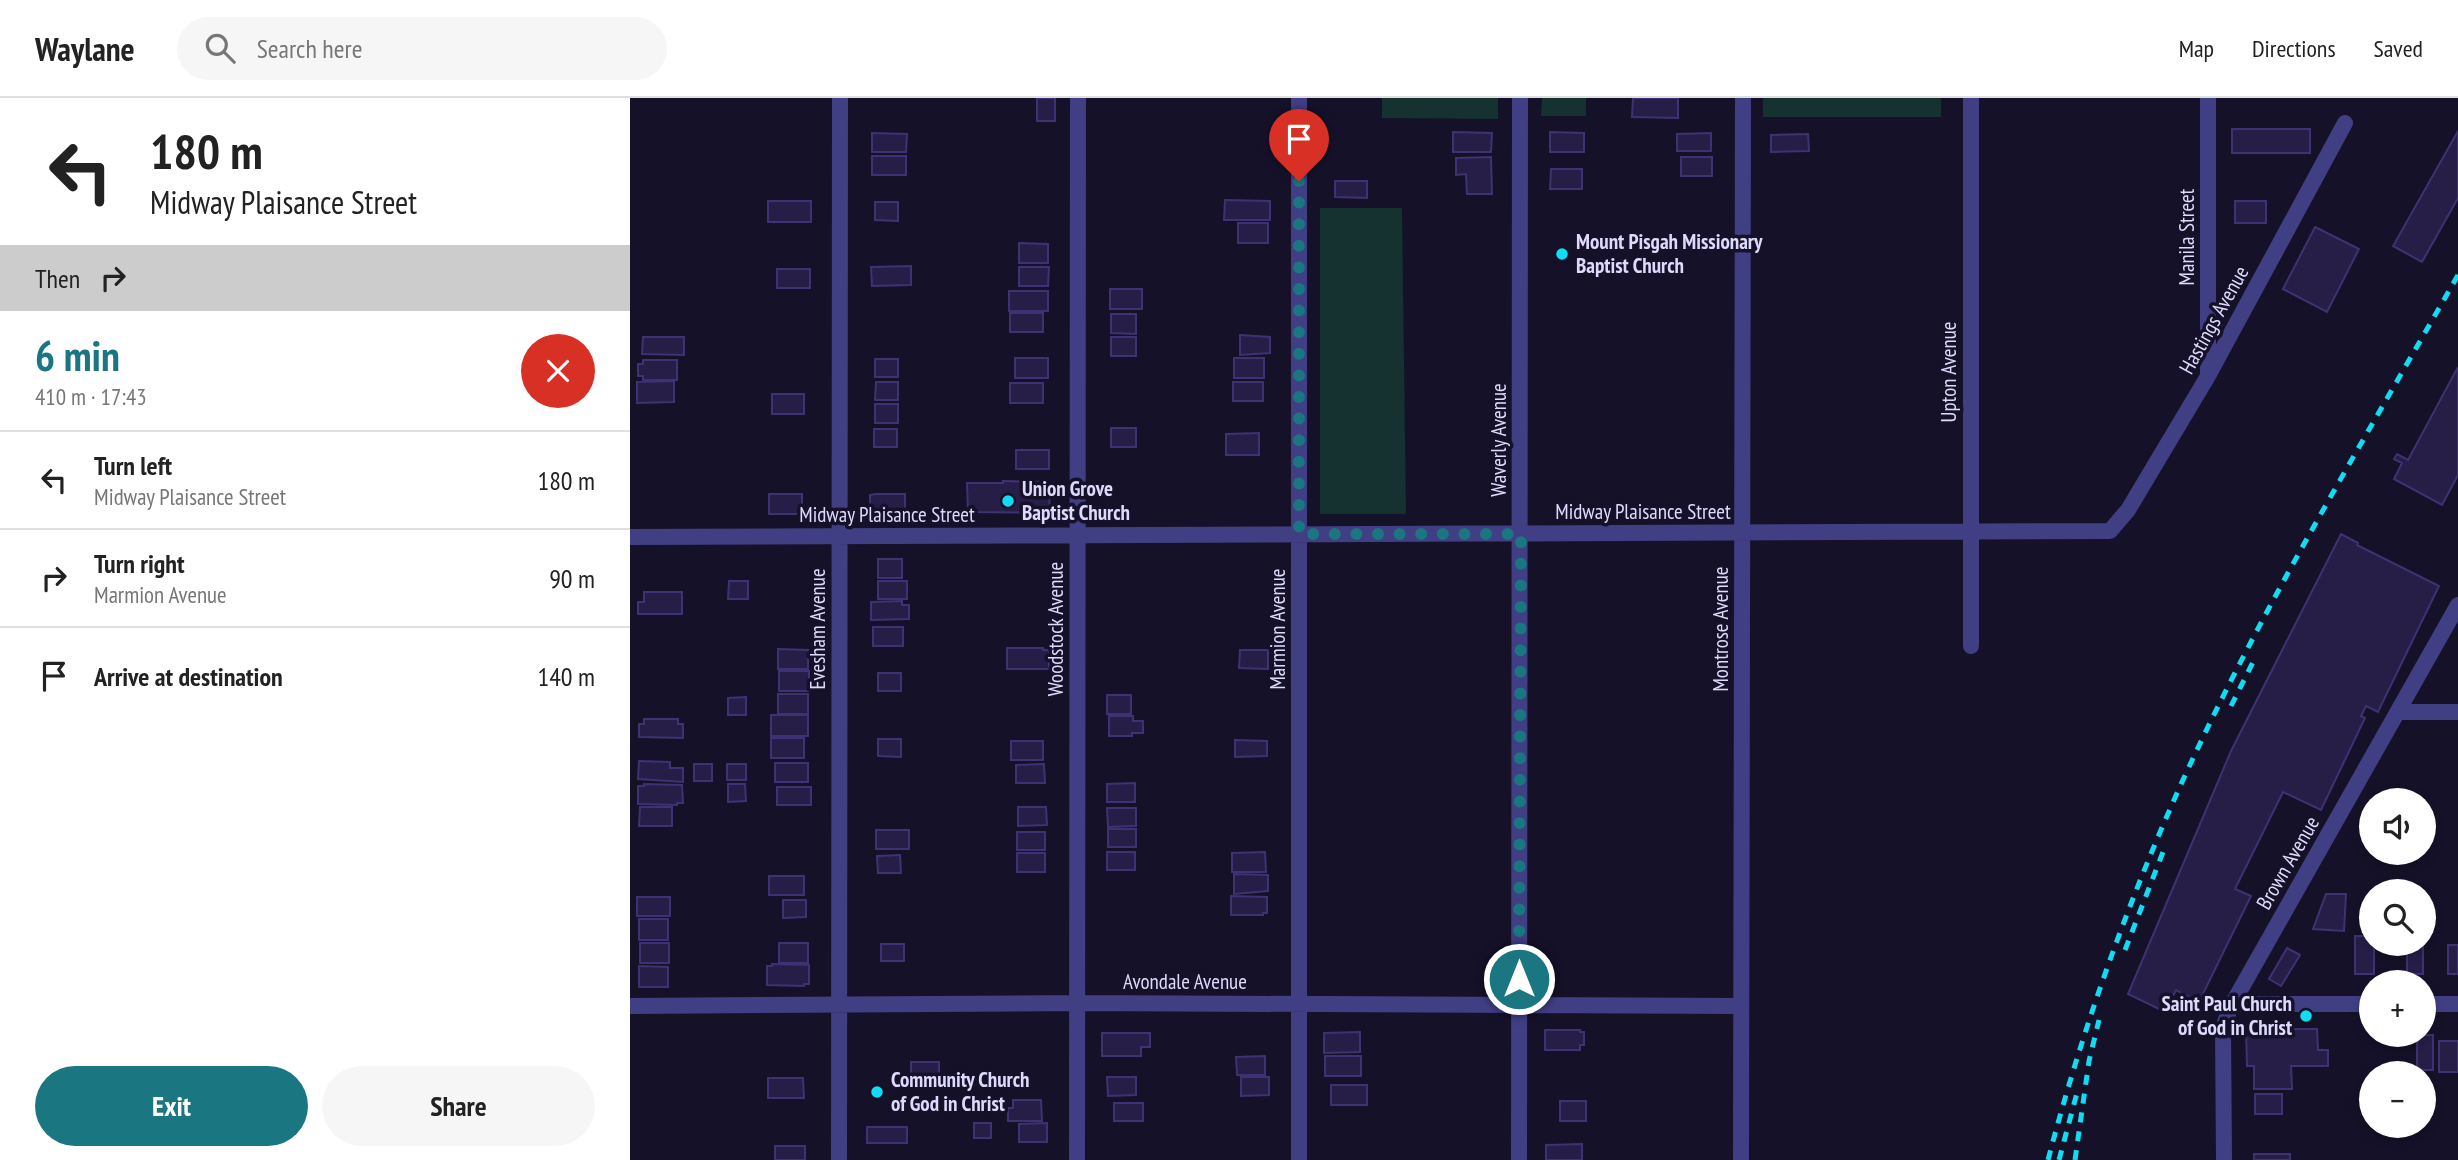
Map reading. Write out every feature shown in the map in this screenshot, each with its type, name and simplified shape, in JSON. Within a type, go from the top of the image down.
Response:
[{"type":"street","name":"Evesham Avenue","points":[[839,1160],[840,98]]},
{"type":"street","name":"Woodstock Avenue","points":[[1077,1160],[1078,98]]},
{"type":"street","name":"Marmion Avenue","points":[[1299,98],[1299,1160]]},
{"type":"street","name":"Waverly Avenue","points":[[1519,1160],[1520,98]]},
{"type":"street","name":"Montrose Avenue","points":[[1741,1160],[1743,98]]},
{"type":"street","name":"Upton Avenue","points":[[1971,98],[1971,646]]},
{"type":"street","name":"Manila Street","points":[[2208,98],[2208,376]]},
{"type":"street","name":"Hastings Avenue","points":[[2110,531],[2128,510],[2208,376],[2345,123]]},
{"type":"street","name":"Midway Plaisance Street","points":[[630,537],[2110,531]]},
{"type":"street","name":"Brown Avenue","points":[[2224,1160],[2223,1028],[2232,1004],[2458,605]]},
{"type":"street","points":[[2398,712],[2458,712]]},
{"type":"street","name":"Avondale Avenue","points":[[630,1006],[1299,1003],[1741,1006]]},
{"type":"street","points":[[2232,1004],[2359,1004]]},
{"type":"street","points":[[2436,1004],[2458,1004]]},
{"type":"green space","points":[[1382,98],[1498,98],[1498,119],[1382,118]]},
{"type":"green space","points":[[1542,98],[1586,98],[1586,116],[1541,116]]},
{"type":"green space","points":[[1763,98],[1941,98],[1941,117],[1763,117]]},
{"type":"green space","points":[[1320,208],[1402,208],[1404,514],[1320,514]]},
{"type":"building","points":[[1037,98],[1055,98],[1055,121],[1037,121]]},
{"type":"building","points":[[1633,98],[1678,98],[1678,118],[1632,117]]},
{"type":"building","points":[[2232,129],[2310,129],[2310,153],[2232,153]]},
{"type":"building","points":[[2458,131],[2458,198],[2422,262],[2393,246]]},
{"type":"building","points":[[1453,132],[1492,133],[1491,152],[1453,152]]},
{"type":"building","points":[[1550,132],[1584,133],[1584,152],[1550,152]]},
{"type":"building","points":[[872,133],[907,134],[906,152],[872,152]]},
{"type":"building","points":[[1711,133],[1711,151],[1677,151],[1677,134]]},
{"type":"building","points":[[1808,134],[1809,151],[1771,152],[1771,135]]},
{"type":"building","points":[[872,156],[906,156],[906,175],[872,175]]},
{"type":"building","points":[[1491,157],[1492,194],[1467,194],[1466,174],[1456,175],[1456,158]]},
{"type":"building","points":[[1681,157],[1712,157],[1712,176],[1681,176]]},
{"type":"building","points":[[1551,169],[1582,169],[1582,189],[1550,189]]},
{"type":"building","points":[[1335,181],[1367,181],[1367,198],[1335,197]]},
{"type":"building","points":[[1225,200],[1270,201],[1270,220],[1224,220]]},
{"type":"building","points":[[768,201],[811,201],[811,222],[768,222]]},
{"type":"building","points":[[2235,201],[2266,201],[2266,223],[2235,223]]},
{"type":"building","points":[[875,202],[898,202],[898,221],[875,220]]},
{"type":"building","points":[[1238,223],[1268,223],[1268,243],[1238,243]]},
{"type":"building","points":[[2315,227],[2359,249],[2327,312],[2283,289]]},
{"type":"building","points":[[1019,243],[1048,244],[1048,263],[1019,263]]},
{"type":"building","points":[[911,266],[911,285],[872,286],[871,267]]},
{"type":"building","points":[[1019,267],[1049,267],[1048,286],[1019,286]]},
{"type":"building","points":[[777,269],[810,269],[810,288],[777,288]]},
{"type":"building","points":[[1110,289],[1142,289],[1142,309],[1110,309]]},
{"type":"building","points":[[1009,291],[1048,291],[1048,311],[1009,311]]},
{"type":"building","points":[[1010,313],[1043,313],[1043,332],[1010,332]]},
{"type":"building","points":[[1111,314],[1136,314],[1136,334],[1111,333]]},
{"type":"building","points":[[1240,335],[1270,337],[1270,353],[1240,355]]},
{"type":"building","points":[[643,337],[684,337],[684,355],[642,354]]},
{"type":"building","points":[[1111,337],[1136,337],[1136,356],[1111,356]]},
{"type":"building","points":[[1015,358],[1048,358],[1048,378],[1015,378]]},
{"type":"building","points":[[1234,358],[1264,358],[1264,378],[1234,378]]},
{"type":"building","points":[[875,359],[898,359],[898,377],[875,377]]},
{"type":"building","points":[[643,360],[677,360],[677,380],[643,380],[643,376],[638,376],[638,364],[643,364]]},
{"type":"building","points":[[2458,367],[2458,475],[2442,505],[2394,479],[2402,463],[2394,459],[2397,454],[2408,460]]},
{"type":"building","points":[[674,381],[674,402],[637,403],[637,382]]},
{"type":"building","points":[[876,382],[898,382],[898,400],[875,400]]},
{"type":"building","points":[[1233,382],[1263,382],[1263,401],[1233,401]]},
{"type":"building","points":[[1010,383],[1043,383],[1043,403],[1010,403]]},
{"type":"building","points":[[772,394],[804,394],[804,414],[772,414]]},
{"type":"building","points":[[875,404],[898,404],[898,423],[875,423]]},
{"type":"building","points":[[1111,428],[1136,428],[1136,447],[1111,447]]},
{"type":"building","points":[[874,429],[897,429],[897,447],[874,447]]},
{"type":"building","points":[[1259,433],[1259,455],[1226,455],[1226,434]]},
{"type":"building","points":[[1016,450],[1049,450],[1049,469],[1016,469]]},
{"type":"building","name":"Union Grove Baptist Church","points":[[1043,482],[1044,489],[1050,490],[1049,513],[968,512],[967,483]]},
{"type":"building","points":[[769,494],[802,494],[802,514],[769,514]]},
{"type":"building","points":[[905,494],[905,514],[870,512],[870,495]]},
{"type":"building","points":[[2341,534],[2358,543],[2357,545],[2439,586],[2378,712],[2366,706],[2361,716],[2365,718],[2321,810],[2283,792],[2235,889],[2251,896],[2199,1002],[2176,990],[2165,1012],[2128,994],[2231,751]]},
{"type":"building","points":[[878,559],[902,559],[902,578],[878,578]]},
{"type":"building","points":[[729,581],[748,581],[748,599],[728,599]]},
{"type":"building","points":[[878,581],[907,581],[907,599],[878,599]]},
{"type":"building","points":[[644,592],[682,592],[682,614],[638,614],[638,602],[644,602]]},
{"type":"building","points":[[902,601],[902,605],[909,605],[909,619],[871,620],[871,602]]},
{"type":"building","points":[[873,627],[903,627],[903,646],[873,646]]},
{"type":"building","points":[[1007,648],[1049,650],[1049,669],[1007,669]]},
{"type":"building","points":[[778,649],[808,650],[808,669],[778,669]]},
{"type":"building","points":[[1240,650],[1268,650],[1268,669],[1239,668]]},
{"type":"building","points":[[779,671],[809,671],[809,691],[779,691]]},
{"type":"building","points":[[878,673],[901,673],[901,691],[878,691]]},
{"type":"building","points":[[778,694],[808,694],[808,714],[778,714]]},
{"type":"building","points":[[1107,695],[1131,695],[1131,714],[1107,714]]},
{"type":"building","points":[[746,697],[746,715],[728,715],[728,698]]},
{"type":"building","points":[[771,715],[808,715],[808,736],[771,736]]},
{"type":"building","points":[[1109,716],[1133,716],[1133,721],[1143,721],[1143,733],[1109,736]]},
{"type":"building","points":[[644,719],[678,719],[678,724],[683,724],[683,738],[639,737],[639,724],[644,724]]},
{"type":"building","points":[[771,738],[804,738],[804,758],[771,758]]},
{"type":"building","points":[[878,739],[901,739],[901,757],[878,756]]},
{"type":"building","points":[[1235,740],[1267,741],[1267,756],[1235,757]]},
{"type":"building","points":[[1011,741],[1043,741],[1043,760],[1011,760]]},
{"type":"building","points":[[639,761],[670,762],[670,768],[683,768],[683,782],[638,779]]},
{"type":"building","points":[[775,763],[808,763],[808,782],[775,782]]},
{"type":"building","points":[[694,764],[712,764],[712,781],[694,781]]},
{"type":"building","points":[[727,764],[746,764],[746,780],[727,780]]},
{"type":"building","points":[[1044,764],[1045,783],[1016,783],[1016,765]]},
{"type":"building","points":[[1135,783],[1135,802],[1107,802],[1107,784]]},
{"type":"building","points":[[728,784],[745,784],[746,801],[728,802]]},
{"type":"building","points":[[682,785],[683,803],[638,804],[638,786]]},
{"type":"building","points":[[777,787],[811,787],[811,805],[777,805]]},
{"type":"building","points":[[640,807],[672,807],[672,826],[639,826]]},
{"type":"building","points":[[1018,807],[1046,807],[1047,825],[1018,826]]},
{"type":"building","points":[[1107,808],[1136,808],[1136,826],[1108,827]]},
{"type":"building","points":[[1108,829],[1136,829],[1136,847],[1108,847]]},
{"type":"building","points":[[876,830],[909,830],[909,849],[876,849]]},
{"type":"building","points":[[1017,832],[1045,832],[1045,850],[1017,850]]},
{"type":"building","points":[[1107,852],[1135,852],[1135,870],[1107,870]]},
{"type":"building","points":[[1265,852],[1266,872],[1232,872],[1232,853]]},
{"type":"building","points":[[1017,853],[1045,853],[1045,872],[1017,872]]},
{"type":"building","points":[[900,855],[901,873],[878,873],[877,856]]},
{"type":"building","points":[[1234,874],[1268,875],[1268,891],[1234,894]]},
{"type":"building","points":[[769,876],[804,876],[804,895],[769,895]]},
{"type":"building","points":[[2326,894],[2346,894],[2344,931],[2313,929]]},
{"type":"building","points":[[1231,896],[1267,897],[1267,913],[1231,915]]},
{"type":"building","points":[[637,897],[670,897],[670,916],[637,916]]},
{"type":"building","points":[[783,900],[806,900],[806,917],[783,918]]},
{"type":"building","points":[[639,919],[668,919],[668,940],[639,940]]},
{"type":"building","points":[[2355,936],[2359,936],[2359,956],[2374,956],[2374,970],[2359,970],[2359,974],[2355,974]]},
{"type":"building","points":[[640,943],[669,943],[669,963],[640,963]]},
{"type":"building","points":[[779,943],[808,943],[808,963],[779,963]]},
{"type":"building","points":[[881,944],[904,944],[904,961],[881,961]]},
{"type":"building","points":[[2448,945],[2458,945],[2458,974],[2448,974]]},
{"type":"building","points":[[2287,948],[2300,955],[2281,986],[2269,979]]},
{"type":"building","points":[[2407,956],[2423,956],[2423,970],[2407,970]]},
{"type":"building","points":[[809,965],[809,984],[767,985],[767,966]]},
{"type":"building","points":[[639,966],[668,967],[668,987],[639,987]]},
{"type":"building","points":[[2246,1029],[2317,1029],[2318,1050],[2328,1050],[2328,1066],[2291,1066],[2292,1089],[2254,1089],[2254,1066],[2247,1066]]},
{"type":"building","points":[[1545,1030],[1580,1030],[1584,1032],[1584,1045],[1580,1045],[1580,1050],[1545,1050]]},
{"type":"building","points":[[1360,1032],[1360,1052],[1324,1053],[1324,1033]]},
{"type":"building","points":[[1102,1033],[1150,1033],[1150,1047],[1141,1047],[1141,1056],[1102,1056]]},
{"type":"building","points":[[2439,1041],[2458,1041],[2458,1072],[2439,1072]]},
{"type":"building","points":[[2417,1047],[2433,1047],[2433,1061],[2417,1061]]},
{"type":"building","points":[[1265,1056],[1265,1075],[1237,1075],[1236,1057]]},
{"type":"building","points":[[1325,1056],[1361,1056],[1361,1076],[1325,1076]]},
{"type":"building","points":[[911,1062],[939,1062],[939,1077],[911,1077]]},
{"type":"building","points":[[1107,1077],[1136,1077],[1136,1095],[1108,1096]]},
{"type":"building","points":[[1241,1077],[1269,1077],[1269,1095],[1241,1096]]},
{"type":"building","points":[[768,1078],[803,1078],[804,1098],[768,1098]]},
{"type":"building","points":[[1331,1085],[1367,1085],[1367,1105],[1331,1105]]},
{"type":"building","points":[[2255,1094],[2282,1094],[2282,1114],[2255,1114]]},
{"type":"building","points":[[1013,1100],[1041,1100],[1042,1121],[1008,1121],[1008,1108],[1013,1108]]},
{"type":"building","points":[[1560,1101],[1586,1101],[1586,1121],[1560,1121]]},
{"type":"building","points":[[1114,1103],[1143,1103],[1143,1121],[1114,1121]]},
{"type":"building","points":[[974,1123],[991,1123],[991,1138],[974,1138]]},
{"type":"building","points":[[1047,1123],[1047,1142],[1019,1142],[1019,1124]]},
{"type":"building","points":[[867,1127],[907,1127],[907,1143],[867,1143]]},
{"type":"building","points":[[1582,1144],[1582,1160],[1546,1160],[1546,1145]]},
{"type":"building","points":[[775,1146],[805,1146],[805,1160],[775,1160]]},
{"type":"building","points":[[2254,1154],[2290,1154],[2290,1160],[2254,1160]]},
{"type":"railway","points":[[2048,1160],[2107,968],[2182,782],[2279,589],[2458,275]]},
{"type":"railway","points":[[2231,706],[2256,656]]},
{"type":"railway","points":[[2125,950],[2163,852]]},
{"type":"railway","points":[[2075,1160],[2089,1061],[2099,1020]]},
{"type":"railway","points":[[2059,1160],[2078,1089]]},
{"type":"place","name":"Mount Pisgah Missionary Baptist Church","points":[[1562,254]]},
{"type":"place","name":"Union Grove Baptist Church","points":[[1008,501]]},
{"type":"place","name":"Saint Paul Church of God in Christ","points":[[2306,1016]]},
{"type":"place","name":"Community Church of God in Christ","points":[[877,1092]]},
{"type":"route","points":[[1299,181],[1299,534],[1521,534],[1519,979]]}]
